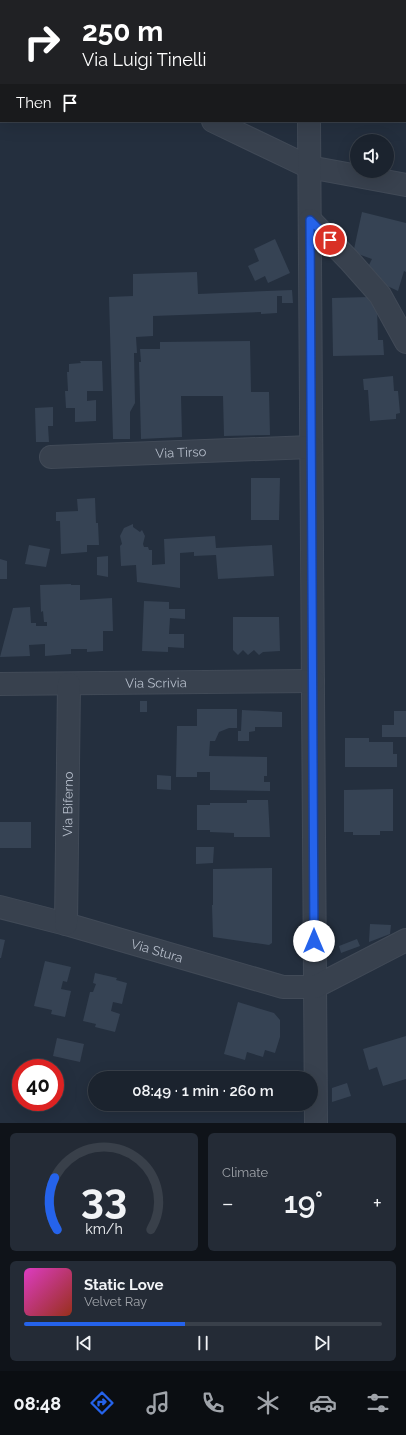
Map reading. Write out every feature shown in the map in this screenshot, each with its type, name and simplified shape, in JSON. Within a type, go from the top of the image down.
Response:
[{"type":"street","points":[[215,122],[309,167],[406,186]]},
{"type":"street","points":[[308,122],[316,1123]]},
{"type":"street","points":[[310,220],[350,260],[380,295],[406,342]]},
{"type":"street","name":"Via Tirso","points":[[51,457],[311,447]]},
{"type":"street","name":"Via Scrivia","points":[[0,684],[313,681]]},
{"type":"street","name":"Via Biferno","points":[[66,924],[69,684]]},
{"type":"street","name":"Via Stura","points":[[0,907],[66,924],[283,987],[315,987]]},
{"type":"street","points":[[315,987],[406,940]]},
{"type":"building","points":[[362,212],[406,223],[406,272],[404,271],[398,291],[383,284],[368,267],[372,259],[358,254],[354,249]]},
{"type":"building","points":[[275,239],[290,273],[268,283],[265,276],[255,281],[248,266],[259,261],[254,249]]},
{"type":"building","points":[[197,272],[198,294],[292,290],[293,303],[282,303],[282,296],[277,296],[277,313],[261,314],[261,312],[153,316],[153,336],[136,337],[137,353],[134,353],[135,403],[130,412],[130,439],[113,439],[109,297],[133,296],[133,274]]},
{"type":"building","points":[[369,297],[377,307],[378,340],[383,340],[384,355],[333,356],[332,298]]},
{"type":"building","points":[[250,341],[251,392],[269,392],[270,435],[224,436],[223,396],[181,396],[182,437],[141,439],[140,349],[160,349],[160,342]]},
{"type":"building","points":[[80,361],[102,361],[103,391],[87,391],[87,401],[96,400],[96,421],[75,422],[75,408],[66,408],[65,391],[68,391],[67,372],[69,372],[69,364],[81,363]]},
{"type":"building","points":[[393,376],[394,391],[398,391],[400,413],[396,414],[396,419],[370,421],[368,390],[364,390],[363,379]]},
{"type":"building","points":[[53,407],[53,426],[48,426],[49,442],[36,442],[35,408]]},
{"type":"building","points":[[251,478],[280,478],[279,520],[251,520]]},
{"type":"building","points":[[95,498],[99,545],[87,545],[87,552],[61,554],[60,521],[56,521],[56,512],[78,511],[77,499]]},
{"type":"building","points":[[133,524],[133,527],[140,532],[142,530],[145,536],[143,544],[144,547],[148,547],[149,550],[152,550],[152,565],[165,564],[164,539],[215,536],[216,548],[272,545],[274,576],[218,579],[216,555],[194,556],[194,552],[180,553],[180,588],[137,582],[136,565],[121,566],[120,546],[122,544],[120,536],[124,528]]},
{"type":"building","points":[[29,545],[50,549],[46,567],[25,564]]},
{"type":"building","points":[[108,556],[108,577],[97,575],[97,557]]},
{"type":"building","points":[[0,559],[7,561],[7,579],[0,579]]},
{"type":"building","points":[[40,585],[80,585],[80,600],[112,598],[113,631],[103,631],[103,651],[87,652],[87,649],[71,649],[71,654],[45,656],[45,644],[29,645],[30,656],[0,657],[13,608],[30,607],[31,623],[36,623],[36,626],[47,626],[47,622],[44,622],[43,611],[41,612]]},
{"type":"building","points":[[144,601],[169,602],[169,609],[185,609],[185,619],[170,618],[169,634],[184,634],[184,648],[168,647],[168,652],[142,651]]},
{"type":"building","points":[[233,617],[279,617],[280,651],[263,652],[259,655],[254,650],[248,655],[243,650],[238,655],[233,650]]},
{"type":"building","points":[[140,701],[147,701],[147,712],[140,712]]},
{"type":"building","points":[[197,709],[237,709],[237,728],[229,728],[219,732],[215,741],[210,741],[209,756],[267,757],[267,776],[264,776],[264,782],[270,782],[270,791],[210,790],[210,772],[197,772],[197,777],[176,777],[177,726],[197,726]]},
{"type":"building","points":[[242,710],[282,712],[282,727],[255,727],[255,731],[249,732],[249,741],[238,741],[238,731],[241,731]]},
{"type":"building","points":[[394,711],[406,711],[406,737],[382,737],[382,725],[394,725]]},
{"type":"building","points":[[345,738],[369,738],[369,742],[393,742],[393,754],[397,754],[397,767],[345,767]]},
{"type":"building","points":[[157,775],[171,776],[171,790],[157,789]]},
{"type":"building","points":[[393,789],[393,831],[380,831],[380,835],[353,835],[353,832],[344,832],[344,790]]},
{"type":"building","points":[[247,800],[268,800],[270,837],[234,837],[234,833],[197,830],[197,805],[210,805],[210,803],[247,803]]},
{"type":"building","points":[[0,822],[31,822],[31,848],[0,848]]},
{"type":"building","points":[[196,847],[214,847],[213,863],[196,864]]},
{"type":"building","points":[[272,868],[272,943],[269,945],[213,937],[213,869]]},
{"type":"building","points":[[370,924],[391,925],[390,934],[369,942]]},
{"type":"building","points":[[0,939],[5,940],[1,958],[0,958]]},
{"type":"building","points":[[357,939],[360,946],[341,953],[339,946]]},
{"type":"building","points":[[45,961],[71,967],[67,982],[63,981],[61,989],[71,991],[65,1017],[51,1014],[52,1010],[34,1006]]},
{"type":"building","points":[[95,973],[117,978],[116,980],[127,983],[122,1004],[113,1002],[111,1011],[120,1014],[115,1032],[95,1027],[96,1024],[83,1021],[90,992],[93,992],[96,984],[93,983]]},
{"type":"building","points":[[238,1002],[274,1013],[280,1020],[280,1037],[275,1053],[265,1050],[263,1057],[247,1052],[245,1060],[224,1054]]},
{"type":"building","points":[[406,1036],[406,1079],[383,1086],[377,1067],[369,1070],[363,1049]]},
{"type":"building","points":[[57,1038],[84,1044],[80,1062],[53,1056]]},
{"type":"building","points":[[347,1083],[351,1096],[332,1102],[332,1088]]},
{"type":"route","points":[[314,941],[310,220],[330,240]]}]
